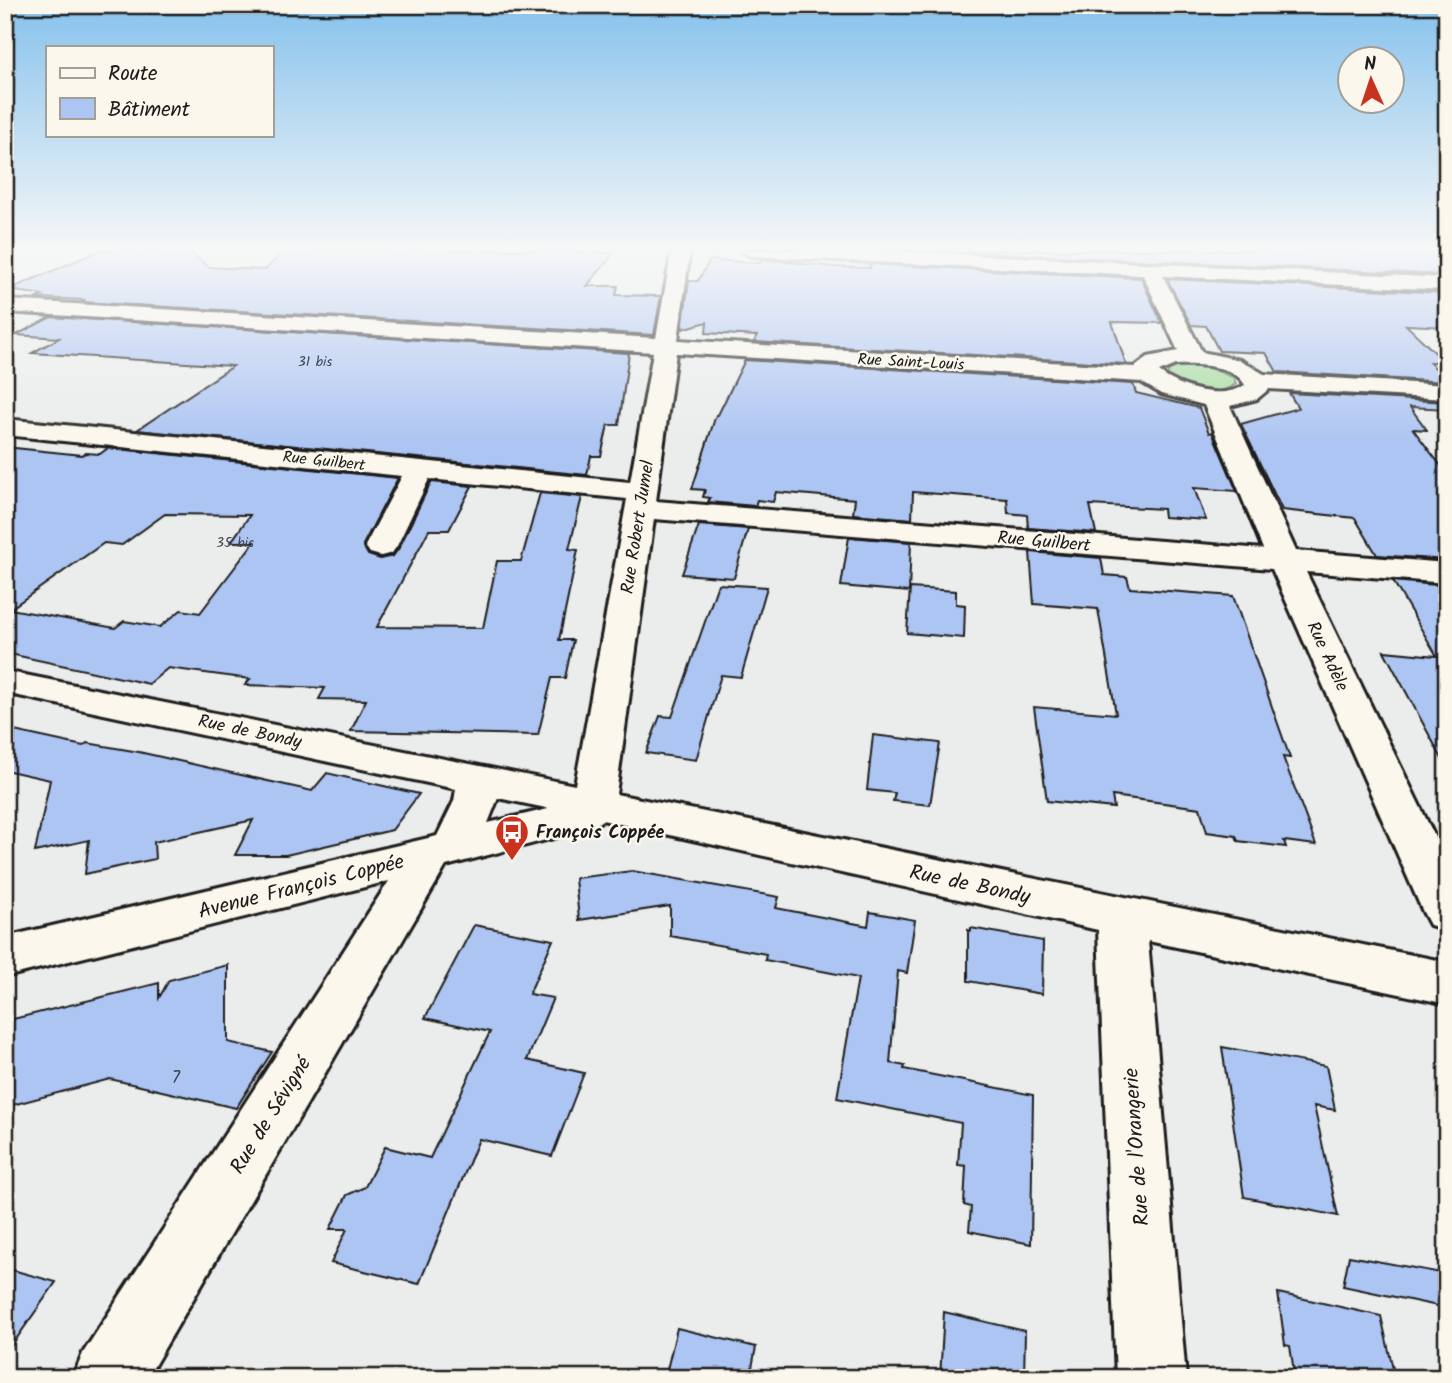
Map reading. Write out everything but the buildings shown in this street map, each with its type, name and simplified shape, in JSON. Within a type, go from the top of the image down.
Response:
[{"type":"street","name":"Rue Saint-Louis","points":[[146,315],[1147,375]]},
{"type":"street","name":"Rue Robert Jumel","points":[[593,805],[671,315]]},
{"type":"street","points":[[1172,315],[1193,358]]},
{"type":"street","points":[[1258,381],[1258,387],[1244,396],[1214,398],[1179,393],[1164,387],[1147,375],[1146,369],[1152,364],[1169,359],[1193,358],[1241,369],[1258,381],[1447,393]]},
{"type":"street","name":"Rue Adèle","points":[[1214,398],[1284,560],[1447,912]]},
{"type":"street","name":"Rue Guilbert","points":[[5,427],[420,470],[641,500],[1447,573]]},
{"type":"street","points":[[381,546],[420,470]]},
{"type":"street","name":"Rue de Bondy","points":[[5,682],[494,781],[593,805],[1447,983]]},
{"type":"street","points":[[443,849],[476,802],[478,784],[494,781]]},
{"type":"street","name":"Avenue François Coppée","points":[[5,957],[576,817],[593,805]]},
{"type":"street","name":"Rue de Sévigné","points":[[108,1378],[443,849]]},
{"type":"street","name":"Rue de l'Orangerie","points":[[1122,917],[1151,1378]]},
{"type":"green space","points":[[1181,366],[1209,368],[1233,377],[1236,384],[1220,390],[1191,389],[1167,377],[1169,370]]},
{"type":"place","name":"François Coppée","points":[[512,862]]}]
